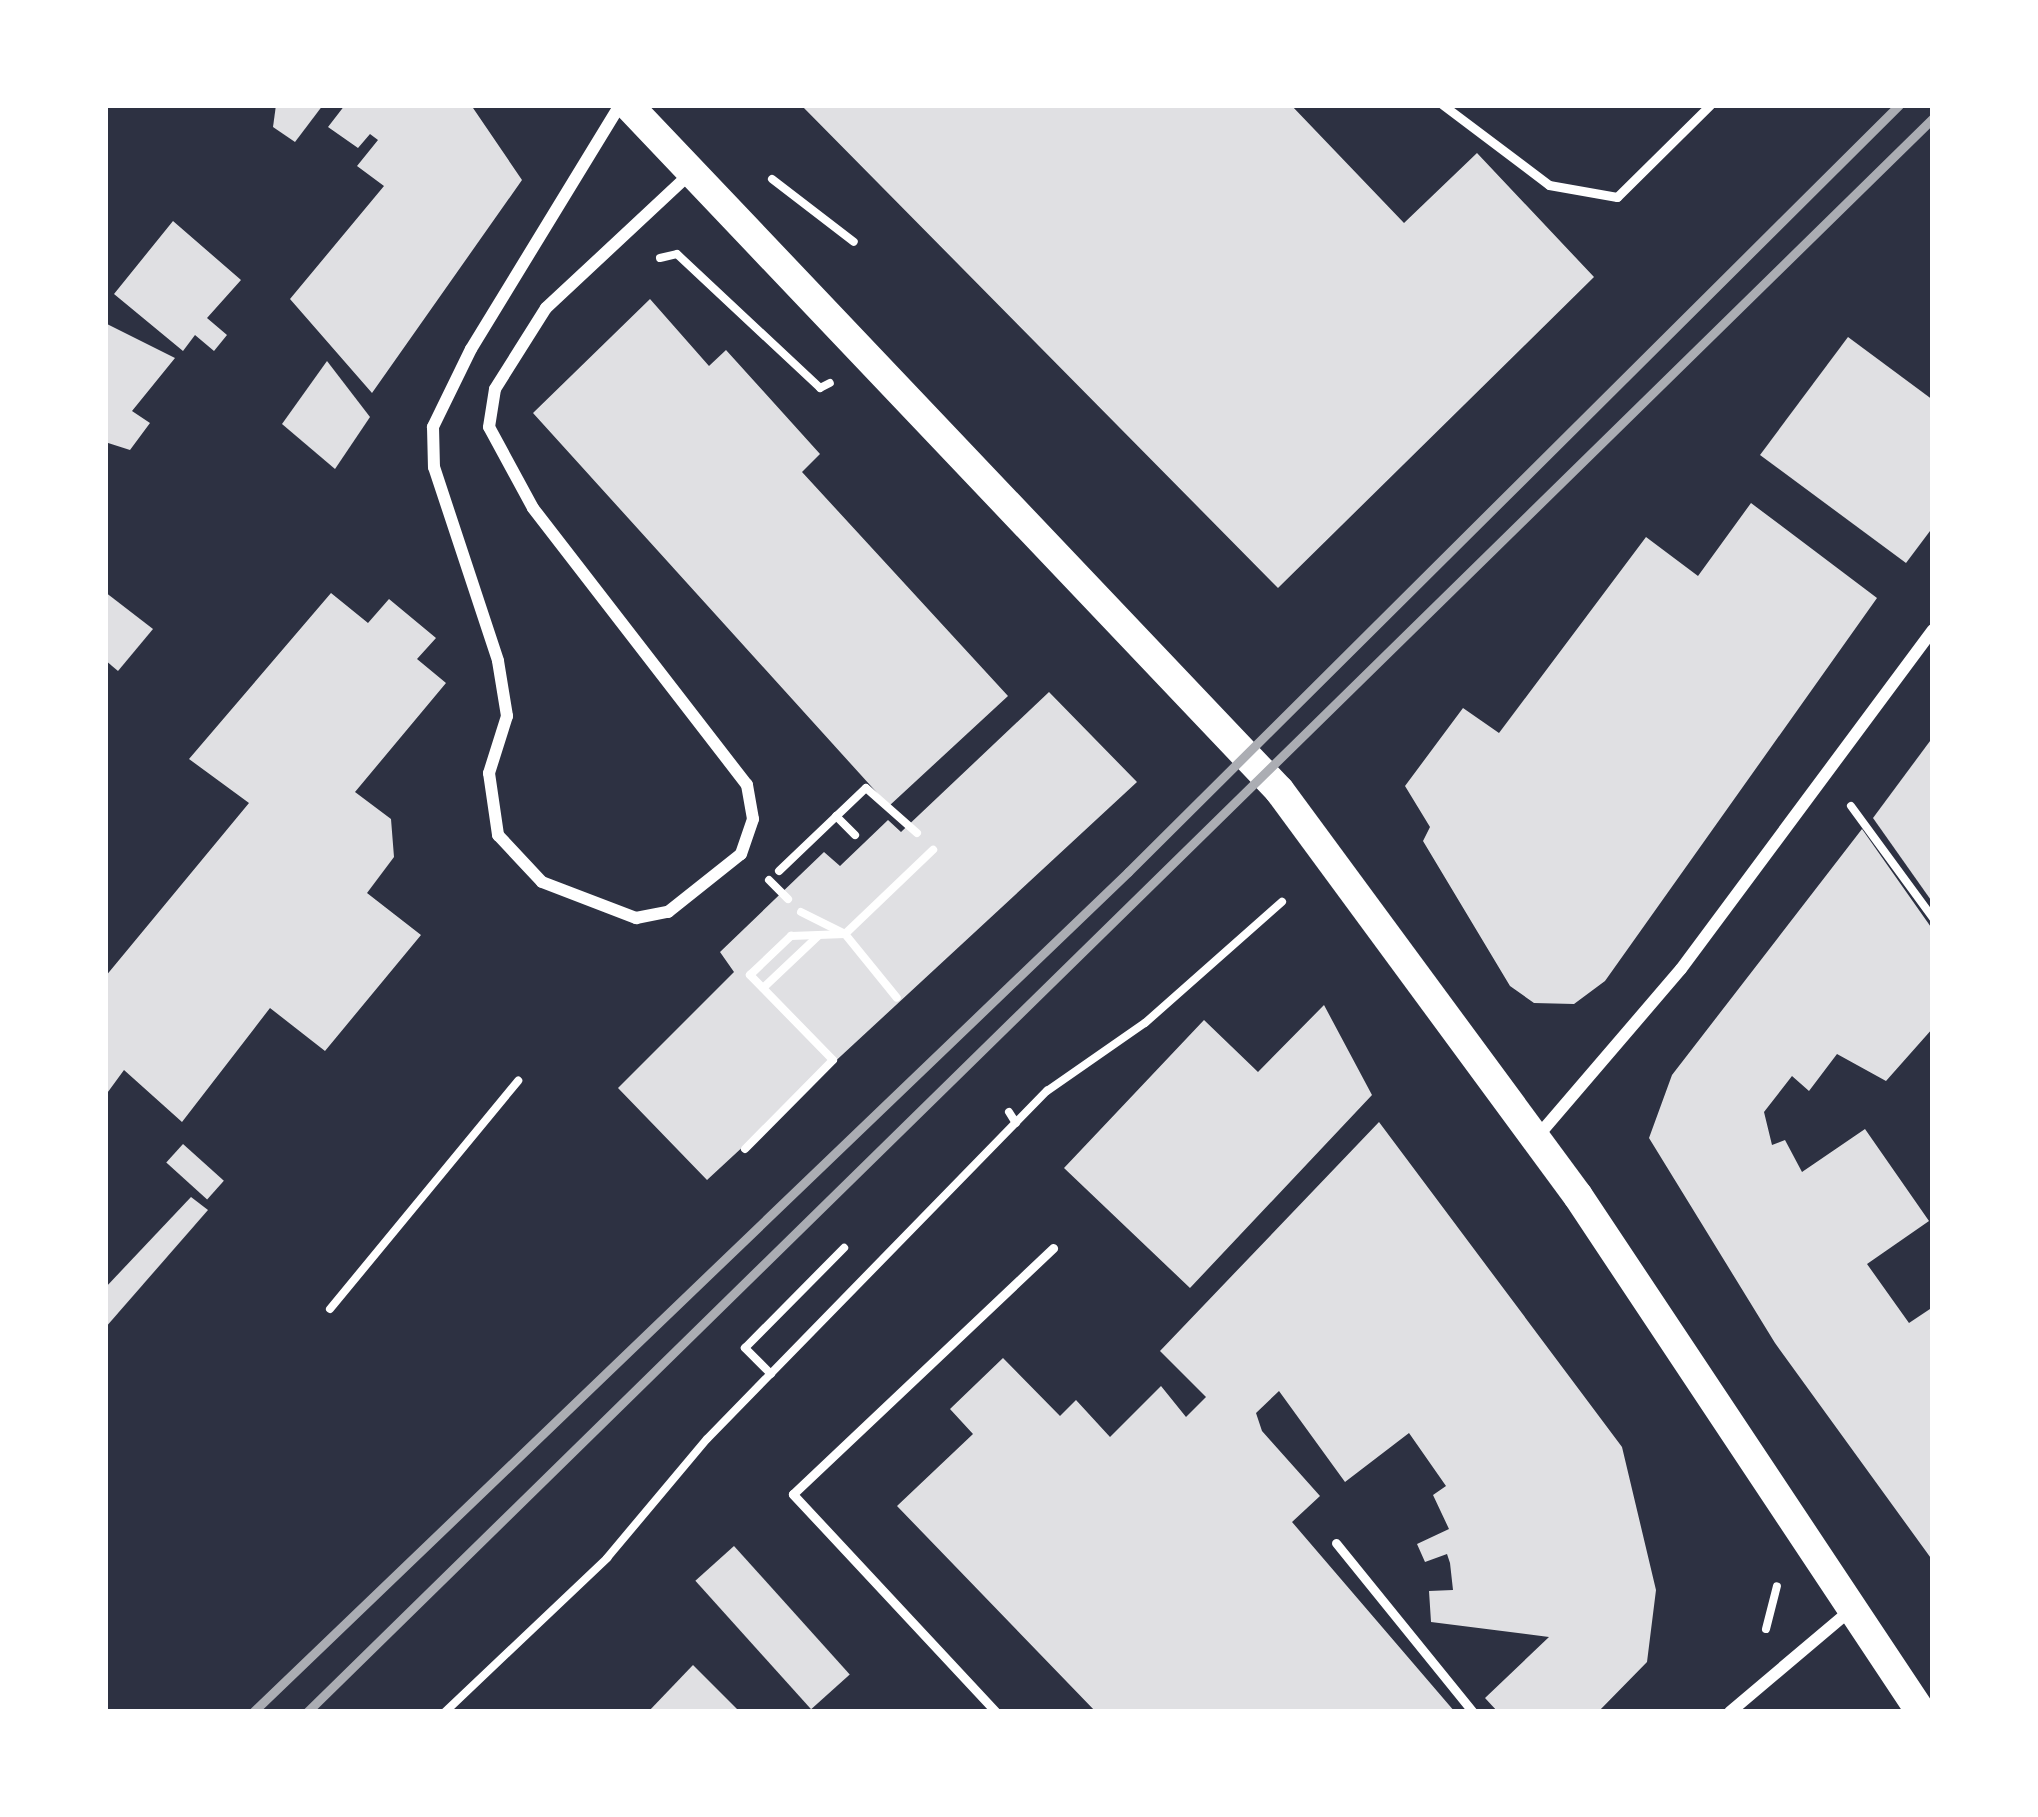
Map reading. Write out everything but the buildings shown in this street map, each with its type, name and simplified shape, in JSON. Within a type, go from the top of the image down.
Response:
[{"type":"main road","points":[[624,105],[1279,790],[1536,1138],[1921,1712]]},
{"type":"street","points":[[624,105],[471,349],[434,427],[434,467],[498,662],[507,716],[489,773],[498,835],[542,882],[636,918],[668,912],[741,854],[753,819],[747,785],[533,508],[489,427],[521,342],[620,234],[692,172]]},
{"type":"street","points":[[1536,1138],[1681,969],[1933,629]]},
{"type":"street","points":[[1730,1712],[1853,1608]]},
{"type":"lane","points":[[1444,105],[1549,185],[1617,197],[1710,105]]},
{"type":"lane","points":[[996,1712],[793,1494],[1053,1248]]},
{"type":"lane","points":[[1336,1543],[1473,1712]]},
{"type":"path","points":[[620,234],[653,260],[676,254],[773,347]]},
{"type":"path","points":[[1825,771],[1933,918]]},
{"type":"path","points":[[769,880],[866,788],[917,833]]},
{"type":"path","points":[[836,816],[855,836]]},
{"type":"path","points":[[746,1149],[833,1060],[750,975],[791,936],[845,934],[933,850]]},
{"type":"path","points":[[445,1712],[607,1558],[771,1374],[1016,1123],[1282,902]]},
{"type":"path","points":[[801,912],[845,934],[897,998]]},
{"type":"path","points":[[763,988],[818,935]]},
{"type":"path","points":[[330,1310],[518,1081]]},
{"type":"path","points":[[1009,1112],[1016,1123]]},
{"type":"path","points":[[771,1374],[745,1348],[844,1249]]},
{"type":"path","points":[[1752,1644],[1795,1518]]},
{"type":"railway","points":[[253,1712],[1128,872],[1899,105]]},
{"type":"railway","points":[[307,1712],[1933,118]]}]
